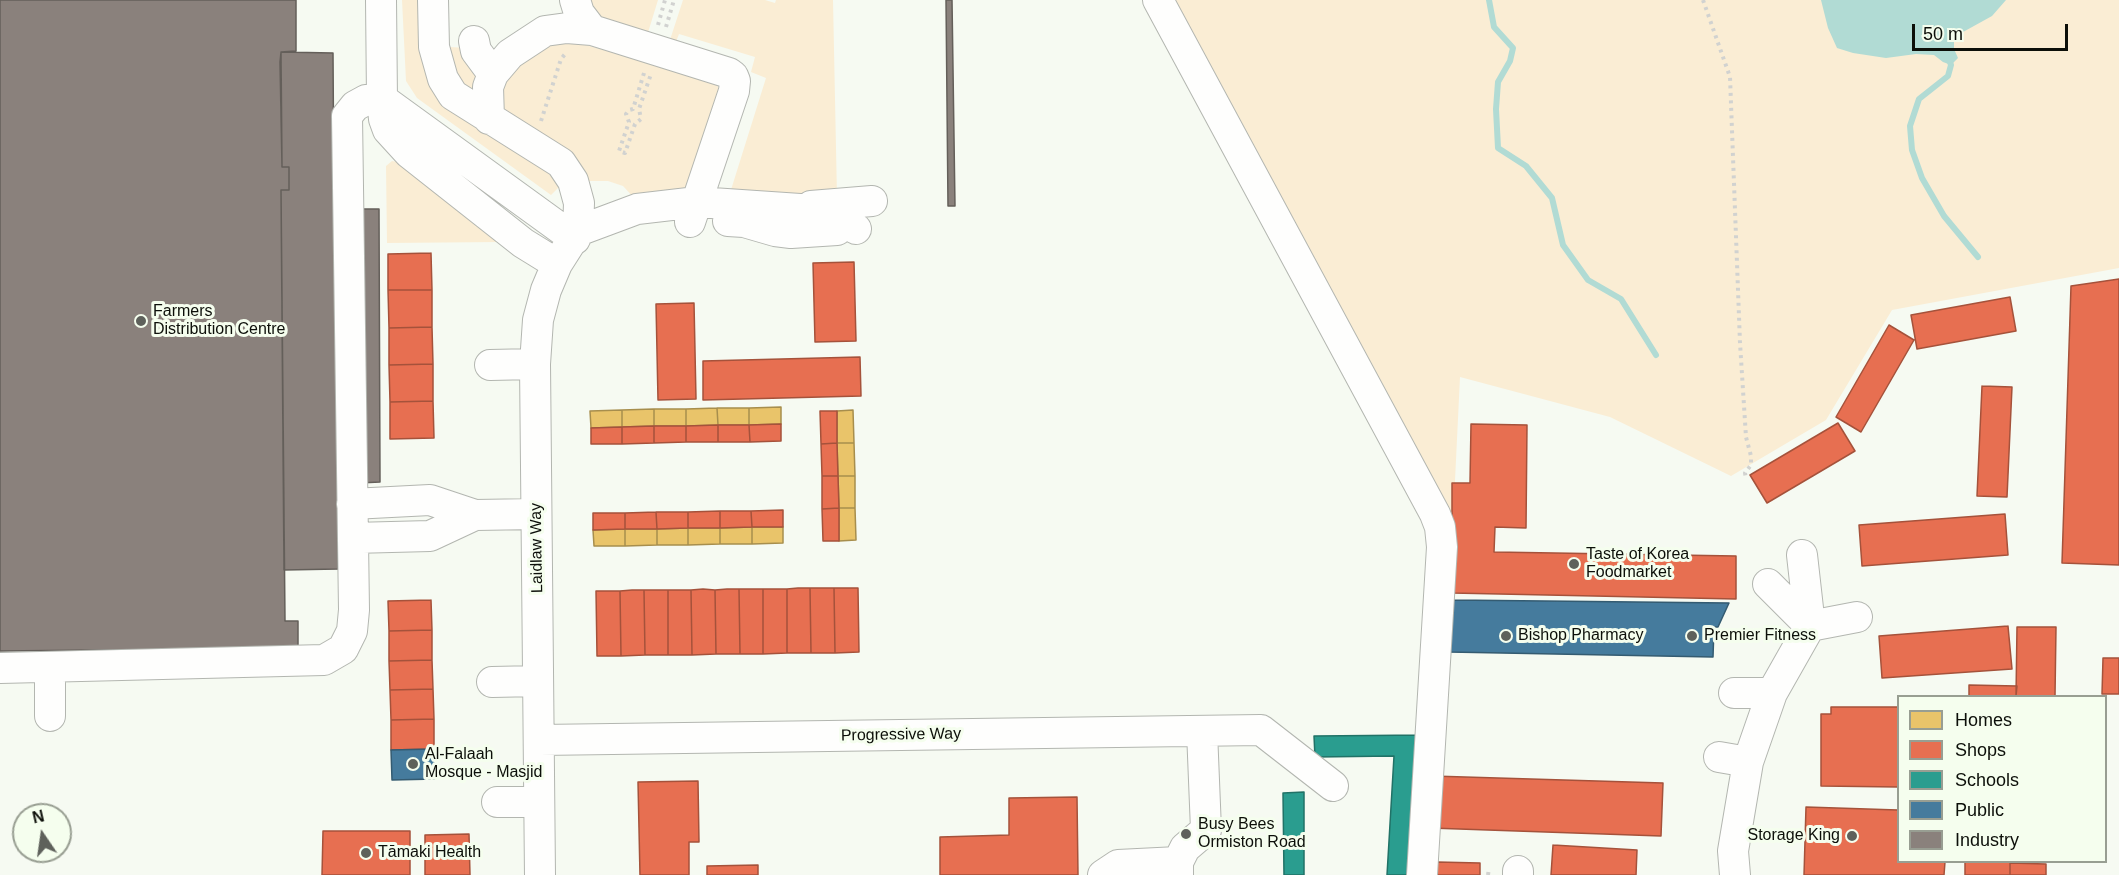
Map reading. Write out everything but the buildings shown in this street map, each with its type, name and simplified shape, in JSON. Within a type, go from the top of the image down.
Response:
[{"type":"street","points":[[381,0],[382,99],[384,119],[388,130],[409,153],[523,243],[557,264]]},
{"type":"street","points":[[433,0],[434,47],[443,79],[453,95],[561,164],[573,182],[579,203],[576,235]]},
{"type":"street","points":[[574,0],[579,13],[583,41]]},
{"type":"street","points":[[1158,0],[1440,527],[1442,547],[1422,875]]},
{"type":"street","points":[[489,119],[488,87],[493,74],[510,54],[545,31],[567,28],[583,41],[655,50],[729,73],[735,81],[735,91],[694,212]]},
{"type":"street","points":[[474,41],[476,51],[493,74]]},
{"type":"street","points":[[0,668],[324,660],[343,649],[352,631],[354,610],[347,116],[355,106],[366,100],[382,99],[576,235],[694,212],[800,208],[872,201]]},
{"type":"street","points":[[694,212],[791,233],[847,230],[837,217],[800,208]]},
{"type":"street","name":"Laidlaw Way","points":[[540,875],[535,364],[538,320],[546,290],[557,264],[576,235]]},
{"type":"street","points":[[490,365],[535,364]]},
{"type":"street","points":[[352,504],[430,500],[476,515],[536,514]]},
{"type":"street","points":[[353,537],[430,536],[476,515]]},
{"type":"street","points":[[1735,875],[1733,851],[1748,762],[1772,693],[1810,626],[1802,555]]},
{"type":"street","points":[[1768,584],[1810,626]]},
{"type":"street","points":[[1810,626],[1857,617]]},
{"type":"street","points":[[50,666],[50,716]]},
{"type":"street","points":[[492,682],[538,681]]},
{"type":"street","points":[[1734,693],[1772,693]]},
{"type":"street","name":"Progressive Way","points":[[540,740],[1262,730],[1333,786]]},
{"type":"street","points":[[1103,875],[1118,865],[1178,868],[1185,848],[1206,830],[1203,731]]},
{"type":"street","points":[[1719,758],[1748,762]]},
{"type":"street","points":[[497,802],[539,802]]},
{"type":"path","points":[[665,0],[655,50],[639,110],[642,115],[641,119],[634,124],[625,153],[619,151],[629,122],[626,114],[633,109],[655,50],[674,0]]},
{"type":"path","points":[[1702,0],[1730,77],[1740,343],[1746,437],[1752,456],[1751,465],[1745,472],[1746,479]]},
{"type":"path","points":[[539,150],[540,124],[561,59],[583,41]]},
{"type":"path","points":[[1488,875],[1489,868]]},
{"type":"shaded area","points":[[402,0],[425,0],[428,57],[541,157],[558,181],[558,188],[551,195],[417,98],[406,81]]},
{"type":"shaded area","points":[[440,0],[449,0],[449,47],[468,48],[479,71],[480,104],[454,80]]},
{"type":"shaded area","points":[[581,0],[658,0],[646,39],[609,28]]},
{"type":"shaded area","points":[[683,0],[765,0],[775,3],[776,0],[833,0],[837,197],[730,193],[766,78],[751,72],[755,57],[679,34],[674,47],[668,46]]},
{"type":"shaded area","points":[[1166,0],[2119,0],[2119,268],[1892,310],[1826,420],[1731,476],[1610,417],[1460,377],[1453,522]]},
{"type":"shaded area","points":[[579,43],[717,85],[721,93],[686,189],[636,200],[623,186],[608,181],[587,181],[501,115],[501,84],[516,65],[536,51],[554,44]]},
{"type":"shaded area","points":[[392,161],[397,162],[501,242],[387,243],[386,166]]},
{"type":"water","points":[[1821,0],[2006,0],[1992,16],[1954,37],[1954,49],[1958,58],[1951,65],[1934,55],[1916,54],[1886,58],[1837,48],[1828,28]]},
{"type":"waterway","points":[[1489,0],[1494,27],[1513,48],[1510,61],[1498,82],[1496,109],[1498,148],[1526,166],[1552,198],[1563,245],[1588,280],[1621,299],[1656,355]]},
{"type":"waterway","points":[[1949,59],[1951,65],[1948,76],[1919,99],[1910,126],[1912,150],[1922,178],[1944,216],[1978,257]]},
{"type":"place","name":"Farmers Distribution Centre","points":[[141,321]]},
{"type":"place","name":"Taste of Korea Foodmarket","points":[[1574,564]]},
{"type":"place","name":"Bishop Pharmacy","points":[[1506,636]]},
{"type":"place","name":"Premier Fitness","points":[[1692,636]]},
{"type":"place","name":"Al-Falaah Mosque - Masjid","points":[[413,764]]},
{"type":"place","name":"Busy Bees Ormiston Road","points":[[1186,834]]},
{"type":"place","name":"Storage King","points":[[1852,836]]},
{"type":"place","name":"Tāmaki Health","points":[[366,853]]}]
